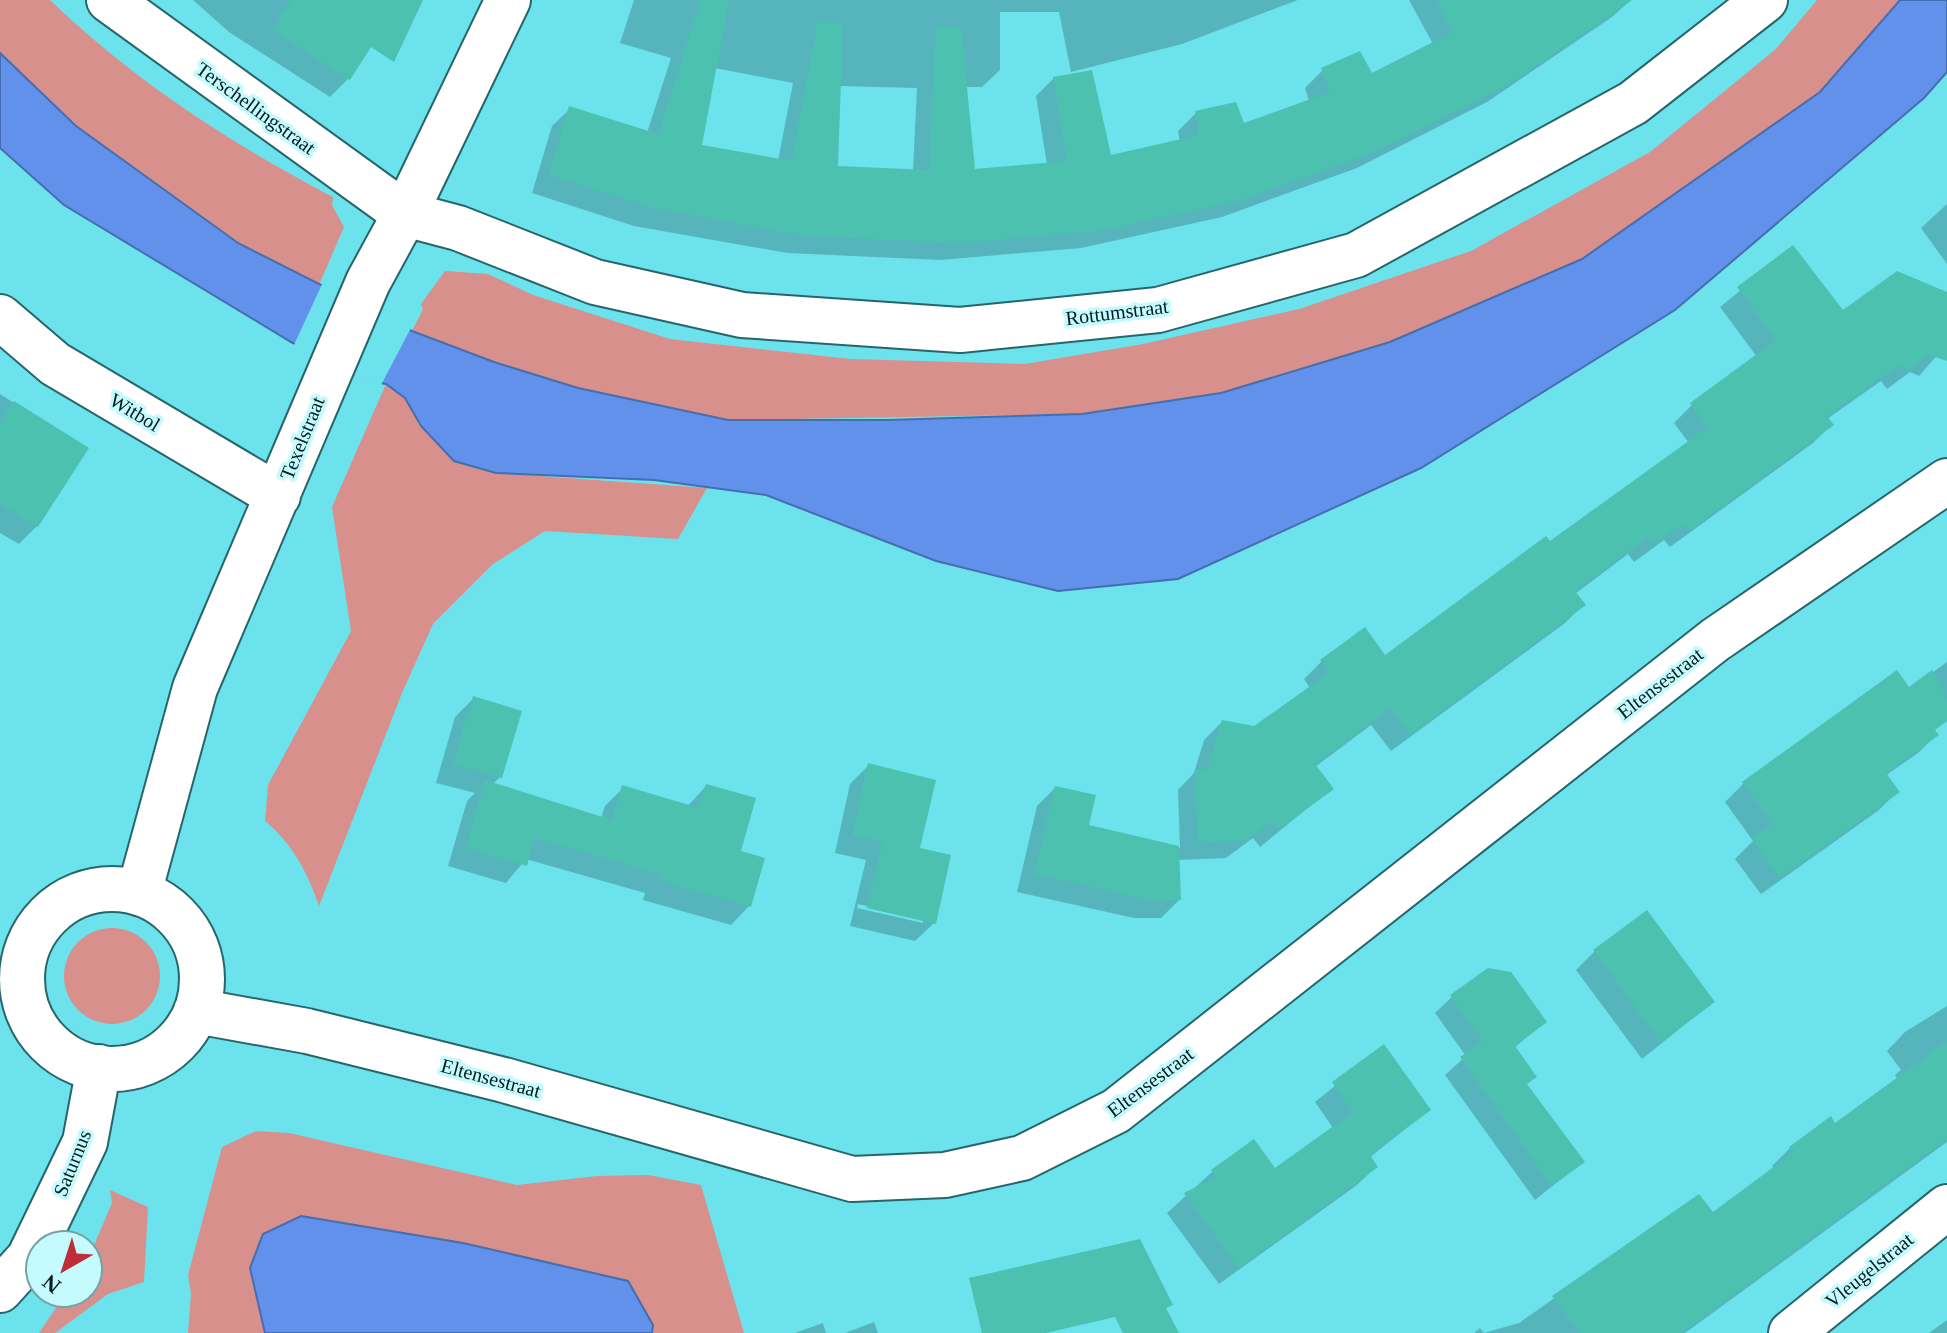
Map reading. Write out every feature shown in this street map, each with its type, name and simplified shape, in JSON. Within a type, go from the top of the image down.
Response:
[{"type":"street","name":"Terschellingstraat","points":[[109,0],[405,214]]},
{"type":"street","name":"Texelstraat","points":[[139,893],[195,688],[368,282],[405,214],[508,0]]},
{"type":"street","name":"Rottumstraat","points":[[405,214],[458,228],[595,282],[742,315],[960,330],[1158,310],[1356,255],[1633,103],[1765,0]]},
{"type":"street","name":"Witbol","points":[[0,317],[55,364],[278,496]]},
{"type":"street","name":"Eltensestraat","points":[[196,1011],[307,1031],[504,1080],[852,1179],[945,1175],[1022,1158],[1116,1111],[1715,640],[1947,481]]},
{"type":"street","points":[[102,889],[139,893],[165,906],[193,940],[202,982],[196,1011],[176,1042],[154,1058],[127,1067],[99,1067],[63,1053],[35,1025],[14,949],[67,901],[102,889]]},
{"type":"street","name":"Saturnus","points":[[0,1290],[29,1258],[85,1142],[99,1067]]},
{"type":"street","name":"Vleugelstraat","points":[[1791,1333],[1947,1207]]},
{"type":"shaded area","points":[[0,0],[50,0],[114,57],[184,108],[257,155],[333,197],[332,205],[344,227],[319,285],[238,242],[76,126],[0,53]]},
{"type":"shaded area","points":[[1817,0],[1900,0],[1820,92],[1582,259],[1390,342],[1220,393],[1083,414],[728,420],[578,388],[494,362],[412,331],[423,309],[421,304],[445,271],[488,274],[533,295],[670,339],[851,359],[1025,364],[1143,344],[1299,309],[1471,251],[1650,152],[1776,49]]},
{"type":"shaded area","points":[[386,384],[405,398],[421,426],[475,468],[496,473],[707,488],[678,539],[545,531],[493,564],[433,624],[402,693],[319,906],[298,859],[265,821],[268,785],[351,631],[332,507]]},
{"type":"shaded area","points":[[103,928],[121,928],[139,936],[152,949],[160,967],[157,995],[139,1016],[121,1024],[103,1024],[85,1016],[72,1003],[64,985],[64,967],[72,949],[85,936]]},
{"type":"shaded area","points":[[256,1131],[289,1133],[517,1185],[597,1176],[648,1175],[701,1185],[744,1333],[652,1333],[653,1325],[250,1268],[265,1333],[188,1333],[191,1294],[188,1275],[222,1147]]},
{"type":"shaded area","points":[[110,1190],[148,1207],[144,1282],[104,1297],[104,1229],[101,1229],[112,1203]]},
{"type":"shaded area","points":[[55,1309],[88,1309],[55,1333],[39,1333]]},
{"type":"water","points":[[1900,0],[1947,0],[1947,72],[1924,98],[1675,310],[1421,468],[1178,579],[1058,591],[936,561],[766,495],[654,480],[496,473],[454,461],[421,426],[405,398],[386,384],[370,381],[291,342],[64,205],[0,148],[0,53],[76,126],[238,243],[412,331],[494,362],[578,388],[728,420],[887,420],[1082,414],[1221,393],[1390,342],[1582,259],[1820,92]]},
{"type":"water","points":[[301,1216],[463,1243],[628,1281],[653,1325],[652,1333],[265,1333],[250,1268],[263,1234]]},
{"type":"pier","points":[[323,282],[412,326],[380,387],[293,347]]},
{"type":"building","points":[[292,0],[423,0],[394,62],[371,47],[350,80],[272,30]]},
{"type":"building","points":[[701,0],[729,0],[702,145],[792,161],[818,20],[843,23],[838,166],[929,170],[936,28],[961,27],[975,169],[1067,161],[1053,77],[1092,70],[1111,155],[1199,135],[1195,111],[1236,102],[1244,123],[1330,92],[1321,68],[1360,51],[1372,73],[1453,32],[1436,0],[1632,0],[1508,85],[1377,151],[1242,200],[1101,231],[960,243],[805,236],[652,208],[549,175],[569,106],[658,134]]},
{"type":"building","points":[[1793,245],[1843,310],[1897,271],[1947,292],[1947,361],[1929,355],[1906,372],[1900,364],[1827,416],[1834,425],[1689,531],[1683,524],[1653,545],[1647,538],[1575,591],[1586,605],[1410,735],[1390,708],[1315,764],[1334,789],[1278,830],[1272,822],[1247,840],[1198,843],[1195,770],[1207,769],[1222,720],[1254,726],[1330,672],[1320,660],[1365,627],[1385,655],[1546,536],[1550,541],[1708,427],[1690,403],[1776,340],[1737,287]]},
{"type":"building","points":[[14,401],[89,448],[38,527],[0,503],[0,423]]},
{"type":"building","points":[[1897,670],[1909,687],[1932,670],[1947,700],[1947,721],[1935,730],[1939,735],[1886,773],[1900,792],[1780,878],[1752,839],[1772,824],[1742,782]]},
{"type":"building","points":[[473,696],[522,711],[502,778],[453,764]]},
{"type":"building","points":[[868,763],[936,780],[920,848],[951,855],[936,924],[867,908],[883,842],[852,835]]},
{"type":"building","points":[[485,780],[612,820],[622,785],[699,808],[706,784],[756,798],[741,851],[765,858],[751,907],[660,881],[662,875],[534,838],[527,866],[466,848]]},
{"type":"building","points":[[1055,786],[1096,795],[1089,825],[1179,846],[1181,900],[1154,901],[1034,874]]},
{"type":"building","points":[[1647,910],[1715,1002],[1661,1042],[1593,950]]},
{"type":"building","points":[[1488,968],[1511,972],[1547,1022],[1515,1046],[1537,1077],[1527,1084],[1585,1162],[1552,1186],[1460,1057],[1483,1041],[1450,995]]},
{"type":"building","points":[[1947,1041],[1947,1139],[1681,1333],[1580,1333],[1552,1296],[1699,1194],[1713,1212],[1794,1152],[1789,1147],[1831,1116],[1835,1123]]},
{"type":"building","points":[[1384,1044],[1431,1110],[1370,1155],[1378,1167],[1239,1268],[1184,1193],[1216,1177],[1211,1170],[1254,1139],[1275,1168],[1353,1112],[1332,1082]]},
{"type":"building","points":[[1140,1239],[1173,1305],[1166,1308],[1179,1333],[1123,1333],[1115,1317],[1046,1333],[982,1333],[969,1278]]}]
